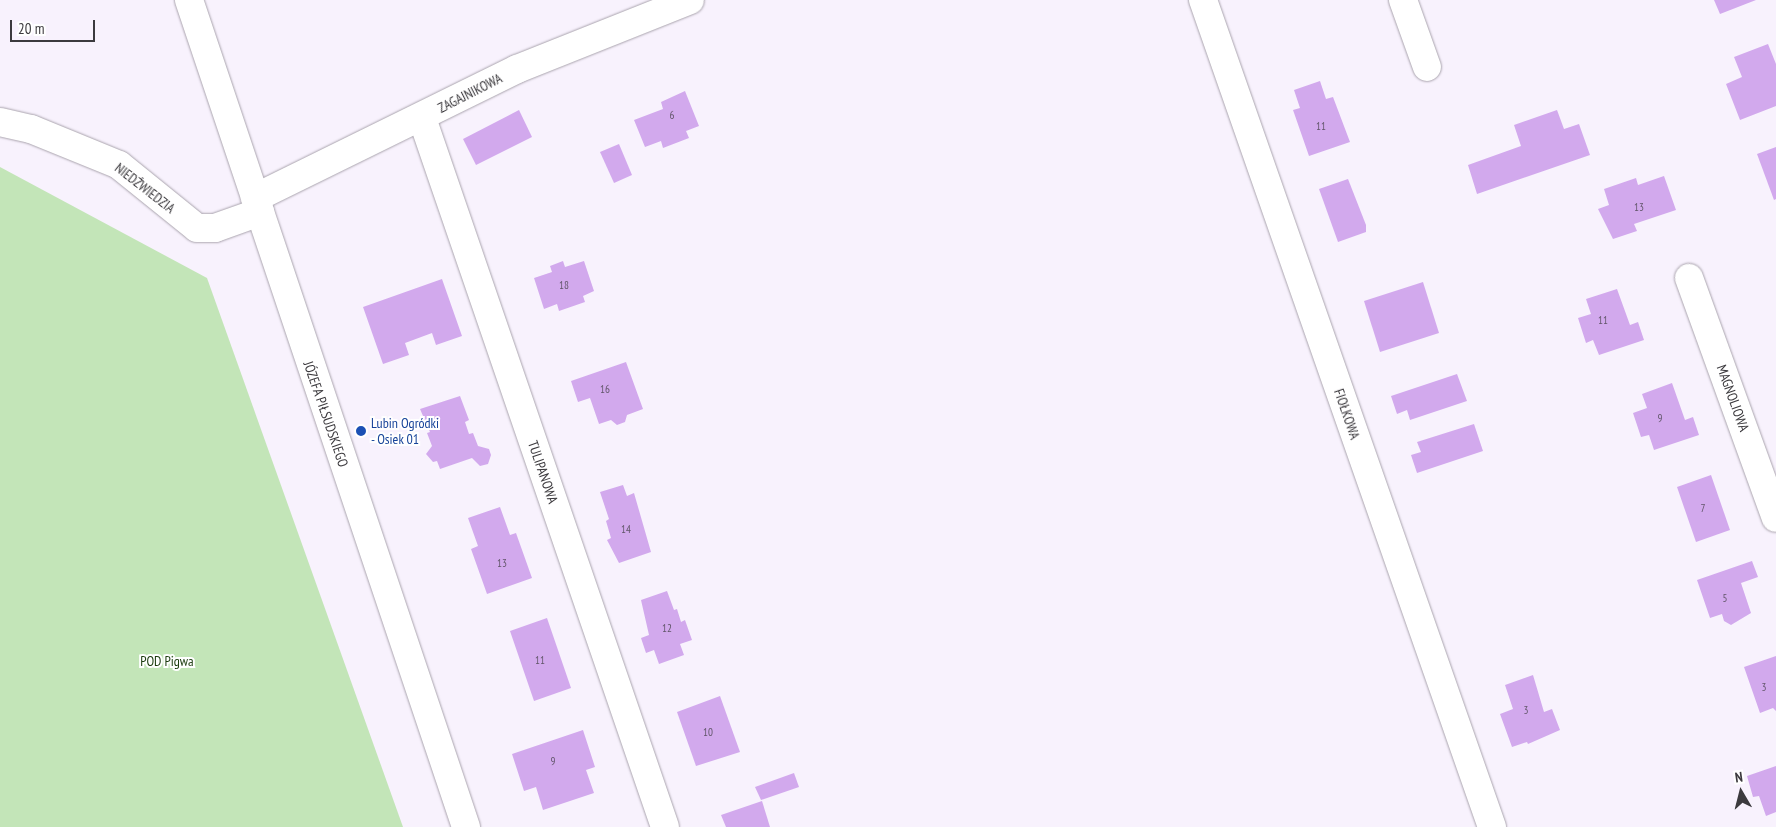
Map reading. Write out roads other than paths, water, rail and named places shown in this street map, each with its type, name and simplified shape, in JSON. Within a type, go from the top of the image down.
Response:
[{"type":"street","name":"JÓZEFA PIŁSUDSKIEGO","points":[[189,0],[466,827]]},
{"type":"street","name":"ZAGAJNIKOWA","points":[[257,205],[518,69],[690,0]]},
{"type":"street","name":"FIOŁKOWA","points":[[1203,0],[1492,827]]},
{"type":"street","points":[[1404,0],[1427,67]]},
{"type":"street","name":"TULIPANOWA","points":[[422,118],[665,827]]},
{"type":"street","name":"NIEDŹWIEDZIA","points":[[0,122],[31,129],[119,165],[197,228],[215,228],[257,205]]},
{"type":"street","name":"MAGNOLIOWA","points":[[1689,278],[1776,518]]},
{"type":"place","name":"Lubin Ogródki - Osiek 01","points":[[361,431]]},
{"type":"park label","name":"POD Pigwa","points":[[167,661]]}]
